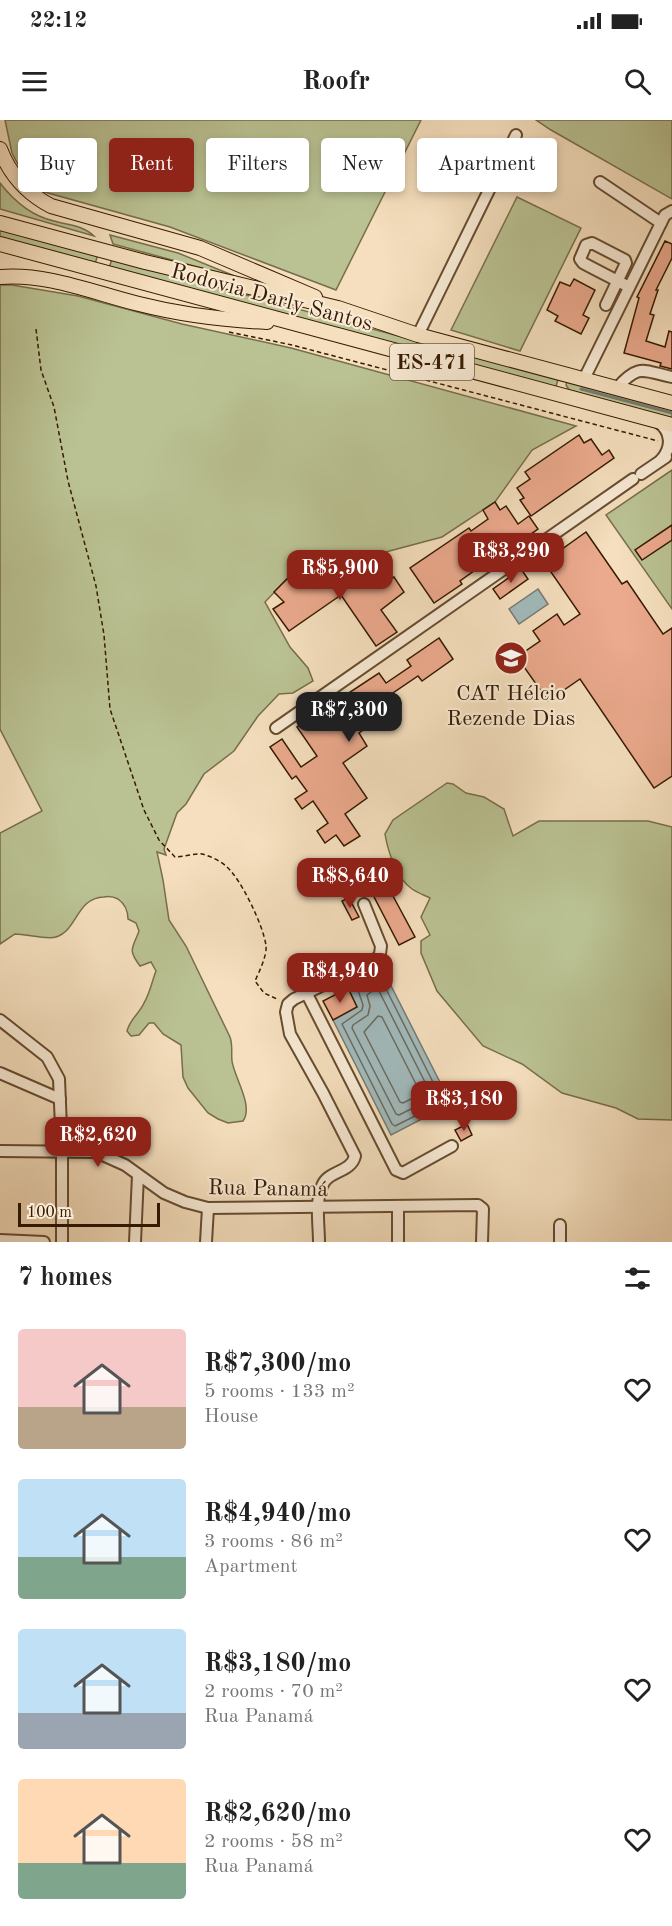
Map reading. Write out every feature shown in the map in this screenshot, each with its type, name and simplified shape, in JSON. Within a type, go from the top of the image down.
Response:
[{"type":"main road","points":[[0,149],[13,175],[34,196],[60,209],[200,248],[296,287],[338,308]]},
{"type":"main road","name":"Rodovia Darly Santos","points":[[0,223],[145,262],[338,308],[418,335],[672,403]]},
{"type":"main road","name":"Rodovia Darly Santos","points":[[0,244],[672,425]]},
{"type":"main road","points":[[0,277],[29,276],[141,305],[196,316],[293,324]]},
{"type":"street","points":[[418,335],[516,135]]},
{"type":"street","points":[[600,182],[662,221]]},
{"type":"street","points":[[584,379],[662,221],[672,210]]},
{"type":"street","points":[[606,305],[617,281],[629,287]]},
{"type":"street","points":[[617,388],[628,376],[640,370],[672,377]]},
{"type":"street","points":[[559,395],[565,374]]},
{"type":"street","points":[[276,728],[661,460],[670,449],[667,431],[656,421]]},
{"type":"street","points":[[319,1242],[322,1184],[327,1178],[349,1167],[355,1156],[329,1102],[290,1034],[286,1012],[288,1004],[306,992],[376,960],[381,946],[364,904]]},
{"type":"street","points":[[306,992],[396,1170],[404,1173],[452,1146]]},
{"type":"street","points":[[0,1020],[47,1057],[59,1079],[62,1242]]},
{"type":"street","points":[[0,1073],[60,1099]]},
{"type":"street","name":"Rua Panamá","points":[[0,1151],[96,1152],[125,1165],[164,1193],[208,1208],[478,1205],[483,1209],[482,1242]]},
{"type":"street","points":[[135,1242],[138,1175]]},
{"type":"street","points":[[398,1206],[398,1242]]},
{"type":"street","points":[[206,1242],[208,1208]]},
{"type":"street","points":[[560,1225],[560,1242]]},
{"type":"street","points":[[0,1240],[44,1242]]},
{"type":"path","points":[[36,329],[41,370],[54,407],[70,491],[96,586],[104,635],[110,708],[144,810],[159,840],[175,857],[200,853],[213,858],[227,866],[240,882],[255,913],[267,947],[255,981],[264,993],[288,1004]]},
{"type":"path","points":[[227,331],[292,345],[670,449]]},
{"type":"green space","points":[[5,120],[421,120],[405,152],[405,138],[321,138],[321,192],[385,192],[336,290],[170,227],[45,192],[97,192],[97,138],[18,138],[18,164],[12,153]]},
{"type":"green space","points":[[536,120],[672,120],[672,199],[551,130]]},
{"type":"green space","points":[[0,183],[17,202],[30,212],[46,219],[80,227],[94,236],[0,209]]},
{"type":"green space","points":[[517,197],[581,228],[520,351],[451,330]]},
{"type":"green space","points":[[0,229],[98,254],[95,264],[0,238]]},
{"type":"green space","points":[[110,235],[178,253],[242,279],[113,244]]},
{"type":"green space","points":[[112,259],[558,379],[556,387],[109,268]]},
{"type":"green space","points":[[0,285],[78,296],[182,324],[291,348],[576,426],[532,450],[495,502],[442,537],[288,578],[265,602],[290,647],[308,668],[313,681],[293,693],[279,694],[258,716],[234,751],[204,774],[186,804],[177,813],[164,849],[166,855],[157,852],[169,920],[186,946],[230,1037],[233,1068],[245,1100],[246,1115],[243,1121],[228,1123],[208,1113],[188,1088],[183,1077],[181,1045],[163,1034],[154,1023],[149,1023],[139,1035],[131,1036],[127,1031],[146,999],[156,971],[151,962],[140,966],[134,956],[132,948],[139,931],[136,923],[128,919],[126,908],[118,899],[106,897],[88,903],[69,928],[56,937],[15,934],[0,944],[0,833],[42,811],[0,729]]},
{"type":"green space","points":[[567,381],[672,409],[672,418],[569,390],[566,385]]},
{"type":"green space","points":[[672,470],[672,609],[606,515]]},
{"type":"green space","points":[[447,783],[453,784],[466,793],[484,797],[504,809],[513,836],[539,821],[648,821],[672,827],[672,1120],[638,1119],[616,1108],[562,1093],[522,1064],[483,1046],[437,991],[421,953],[421,941],[430,935],[421,917],[430,898],[412,889],[402,879],[391,857],[385,834],[393,820]]},
{"type":"water","points":[[538,589],[548,604],[519,624],[509,609]]},
{"type":"water","points":[[383,970],[451,1104],[391,1135],[333,1020],[357,1007],[348,988]]},
{"type":"building","points":[[665,241],[672,244],[672,258],[656,290],[658,290],[650,314],[654,315],[646,341],[665,347],[669,331],[672,332],[672,369],[660,366],[661,363],[624,353],[639,298],[637,297]]},
{"type":"building","points":[[574,279],[595,290],[583,315],[589,318],[581,334],[555,321],[558,316],[547,310],[560,282],[570,286]]},
{"type":"building","points":[[579,435],[584,443],[591,439],[602,455],[609,450],[614,458],[531,516],[520,500],[524,498],[517,488],[530,479],[525,472]]},
{"type":"building","points":[[495,502],[500,510],[506,506],[518,524],[529,516],[538,529],[483,568],[481,566],[460,581],[462,584],[434,603],[410,568],[469,528],[471,531],[488,519],[483,510]]},
{"type":"building","points":[[672,525],[672,540],[642,560],[635,550]]},
{"type":"building","points":[[586,532],[622,584],[627,581],[663,634],[672,628],[672,776],[654,788],[580,679],[548,701],[517,657],[540,641],[533,631],[557,614],[564,625],[580,614],[544,562]]},
{"type":"building","points":[[521,569],[528,579],[500,599],[493,589]]},
{"type":"building","points":[[352,570],[356,577],[363,580],[368,576],[372,582],[384,574],[388,580],[394,577],[404,592],[381,610],[397,632],[376,646],[341,595],[289,631],[273,609],[284,602],[274,592],[288,578],[307,573],[310,584],[325,574],[328,579],[336,574],[340,579]]},
{"type":"building","points":[[439,638],[453,659],[422,681],[418,676],[393,693],[401,704],[359,733],[367,746],[343,763],[367,798],[345,814],[360,836],[344,846],[336,835],[325,843],[317,831],[328,823],[313,801],[302,809],[295,799],[307,791],[296,776],[292,779],[270,747],[282,739],[301,767],[317,756],[297,727],[379,673],[386,683],[411,666],[407,660]]},
{"type":"building","points":[[386,883],[415,937],[399,945],[371,891]]},
{"type":"building","points":[[349,898],[359,917],[352,920],[342,901]]},
{"type":"building","points":[[348,988],[357,1007],[333,1020],[323,1001]]},
{"type":"building","points":[[467,1124],[472,1135],[461,1141],[455,1130]]},
{"type":"waterway","points":[[581,389],[672,413]]},
{"type":"place","name":"CAT Hélcio Rezende Dias","points":[[511,658]]}]
